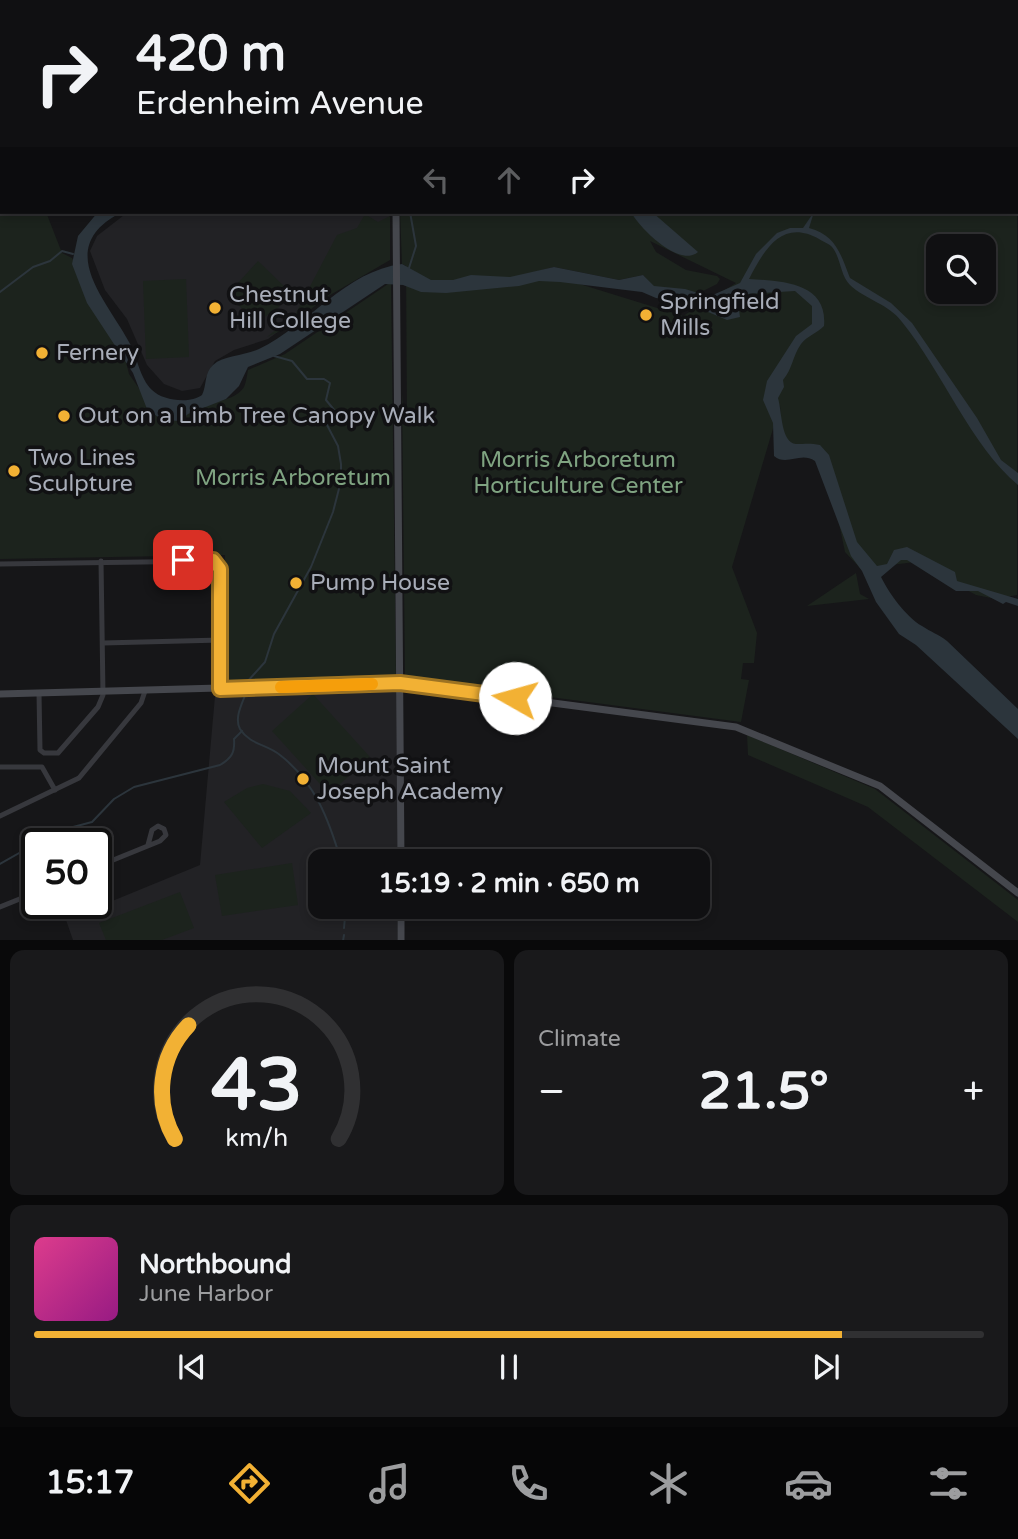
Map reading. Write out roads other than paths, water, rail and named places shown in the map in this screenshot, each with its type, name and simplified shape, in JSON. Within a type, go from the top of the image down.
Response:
[{"type":"street","points":[[396,214],[401,849]]},
{"type":"street","points":[[0,564],[210,560],[220,569],[220,689]]},
{"type":"street","points":[[39,693],[40,748],[47,754],[63,750],[98,707],[103,691],[101,561]]},
{"type":"street","points":[[103,643],[220,640]]},
{"type":"street","points":[[0,694],[400,683],[753,732],[880,786],[1018,892]]},
{"type":"street","points":[[0,816],[82,775],[141,703],[145,691]]},
{"type":"street","points":[[0,768],[43,767],[55,790]]},
{"type":"street","points":[[112,860],[148,845]]},
{"type":"street","points":[[0,907],[21,898]]},
{"type":"street","points":[[401,919],[401,940]]},
{"type":"waterway","points":[[409,268],[416,246],[410,214]]},
{"type":"waterway","points":[[0,292],[33,267],[50,261],[62,251],[73,254]]},
{"type":"waterway","points":[[246,683],[265,662],[274,634],[311,567],[333,512],[341,481],[338,446],[327,425],[335,411],[326,400],[330,383],[324,379],[307,379],[292,361],[274,356]]},
{"type":"waterway","points":[[246,693],[238,716],[240,729],[249,738],[280,755],[303,777],[326,817],[337,849]]},
{"type":"waterway","points":[[0,864],[58,831],[92,822],[114,799],[134,787],[220,765],[232,754],[234,739],[242,731]]},
{"type":"waterway","points":[[344,928],[345,919]]},
{"type":"waterway","points":[[343,940],[344,935]]},
{"type":"place","name":"Chestnut Hill College","points":[[215,308]]},
{"type":"place","name":"Springfield Mills","points":[[646,315]]},
{"type":"place","name":"Fernery","points":[[42,353]]},
{"type":"place","name":"Out on a Limb Tree Canopy Walk","points":[[64,416]]},
{"type":"place","name":"Two Lines Sculpture","points":[[14,471]]},
{"type":"place","name":"Pump House","points":[[296,583]]},
{"type":"place","name":"Mount Saint Joseph Academy","points":[[303,779]]},
{"type":"park label","name":"Morris Arboretum Horticulture Center","points":[[578,473]]},
{"type":"park label","name":"Morris Arboretum","points":[[293,478]]}]
